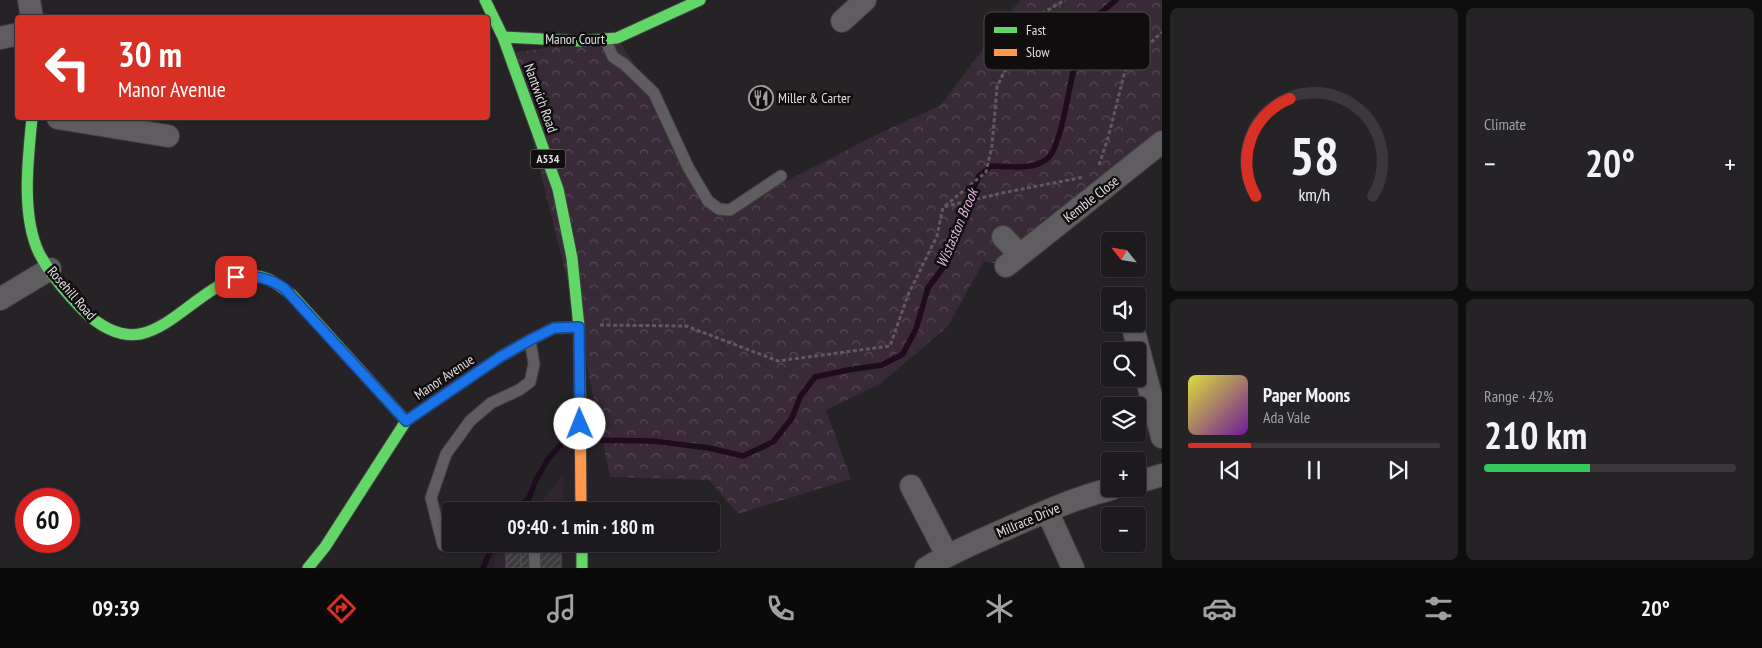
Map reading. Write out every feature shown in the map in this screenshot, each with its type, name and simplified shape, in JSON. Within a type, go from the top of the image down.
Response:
[{"type":"street","points":[[29,0],[32,15]]},
{"type":"street","name":"Nantwich Road","points":[[485,0],[503,37],[558,189],[572,258],[579,327]]},
{"type":"street","name":"Manor Court","points":[[503,37],[580,40],[617,38],[700,0]]},
{"type":"street","points":[[842,21],[865,0]]},
{"type":"street","points":[[0,38],[15,35]]},
{"type":"street","name":"Rosehill Road","points":[[32,120],[27,177],[28,202],[39,252],[50,269],[89,316],[108,328],[121,333],[137,334],[157,328],[226,281],[236,277],[256,276],[276,282],[298,302],[406,421]]},
{"type":"street","points":[[76,120],[156,129]]},
{"type":"street","name":"Kemble Close","points":[[1003,237],[1013,261],[1162,142]]},
{"type":"street","points":[[0,299],[50,269]]},
{"type":"street","name":"Manor Avenue","points":[[308,568],[325,547],[406,421],[500,357],[530,340],[554,328],[579,327]]},
{"type":"street","name":"A534","points":[[579,327],[581,502]]},
{"type":"street","points":[[1146,384],[1162,437]]},
{"type":"street","points":[[1146,480],[1162,475]]},
{"type":"street","points":[[911,485],[947,555]]},
{"type":"street","name":"Millrace Drive","points":[[926,568],[947,555],[1047,511],[1101,491]]},
{"type":"street","points":[[1047,511],[1068,561],[1073,568]]},
{"type":"street","points":[[582,552],[582,568]]},
{"type":"lane","points":[[605,39],[613,57],[624,64],[654,92],[688,167],[708,201],[718,209],[730,210],[781,176]]},
{"type":"lane","points":[[442,541],[431,498],[446,454],[470,421],[491,403],[519,390],[530,382],[534,364],[530,340]]},
{"type":"lane","points":[[534,552],[535,568]]},
{"type":"path","points":[[1045,12],[1065,0]]},
{"type":"path","points":[[1150,43],[1162,32]]},
{"type":"path","points":[[579,327],[617,324],[686,326],[778,361],[890,346],[908,295],[937,236],[943,207],[986,172],[992,146],[997,87],[1005,70]]},
{"type":"path","points":[[1099,165],[1125,70]]},
{"type":"path","points":[[943,207],[1087,176]]},
{"type":"shaded area","points":[[564,473],[563,502],[541,502]]},
{"type":"shaded area","points":[[496,552],[563,552],[563,568],[493,568]]},
{"type":"green space","points":[[1020,0],[1162,0],[1162,142],[1006,266],[984,261],[948,326],[880,384],[826,410],[851,479],[738,514],[709,480],[610,477],[579,327],[511,53],[617,38],[654,93],[718,209],[730,210],[876,135],[941,105],[984,48],[984,70],[1150,70],[1150,12],[1011,12]]},
{"type":"building","points":[[506,552],[521,552],[521,568],[506,568]]},
{"type":"building","points":[[521,552],[561,552],[561,568],[521,568]]},
{"type":"waterway","name":"Wistaston Brook","points":[[1102,12],[1116,0]]},
{"type":"waterway","name":"Wistaston Brook","points":[[587,440],[653,441],[709,448],[743,456],[773,442],[792,418],[800,397],[815,377],[882,365],[903,354],[916,329],[928,288],[942,269],[979,176],[991,166],[1027,166],[1041,163],[1047,159],[1053,151],[1058,138],[1074,70]]},
{"type":"waterway","name":"Wistaston Brook","points":[[524,502],[529,498],[536,480],[548,459],[565,440],[572,440]]},
{"type":"waterway","name":"Wistaston Brook","points":[[483,568],[490,552]]},
{"type":"traffic: fast","points":[[485,0],[503,37],[558,189],[572,258],[579,327],[580,395]]},
{"type":"traffic: fast","points":[[503,37],[580,41],[617,38],[700,0]]},
{"type":"traffic: fast","points":[[32,120],[27,187],[33,238],[43,261],[53,276],[77,304],[101,325],[124,334],[140,334],[172,319],[220,285],[236,278],[253,276],[270,280],[292,295],[406,421]]},
{"type":"traffic: fast","points":[[308,568],[325,547],[406,421],[500,357],[530,340],[554,328],[579,327]]},
{"type":"traffic: fast","points":[[582,552],[582,568]]},
{"type":"traffic: slow","points":[[580,395],[581,502]]},
{"type":"place","name":"Miller & Carter","points":[[761,98]]},
{"type":"route","points":[[236,277],[256,276],[266,278],[284,288],[406,421],[500,357],[530,340],[554,328],[579,327],[580,424]]}]
